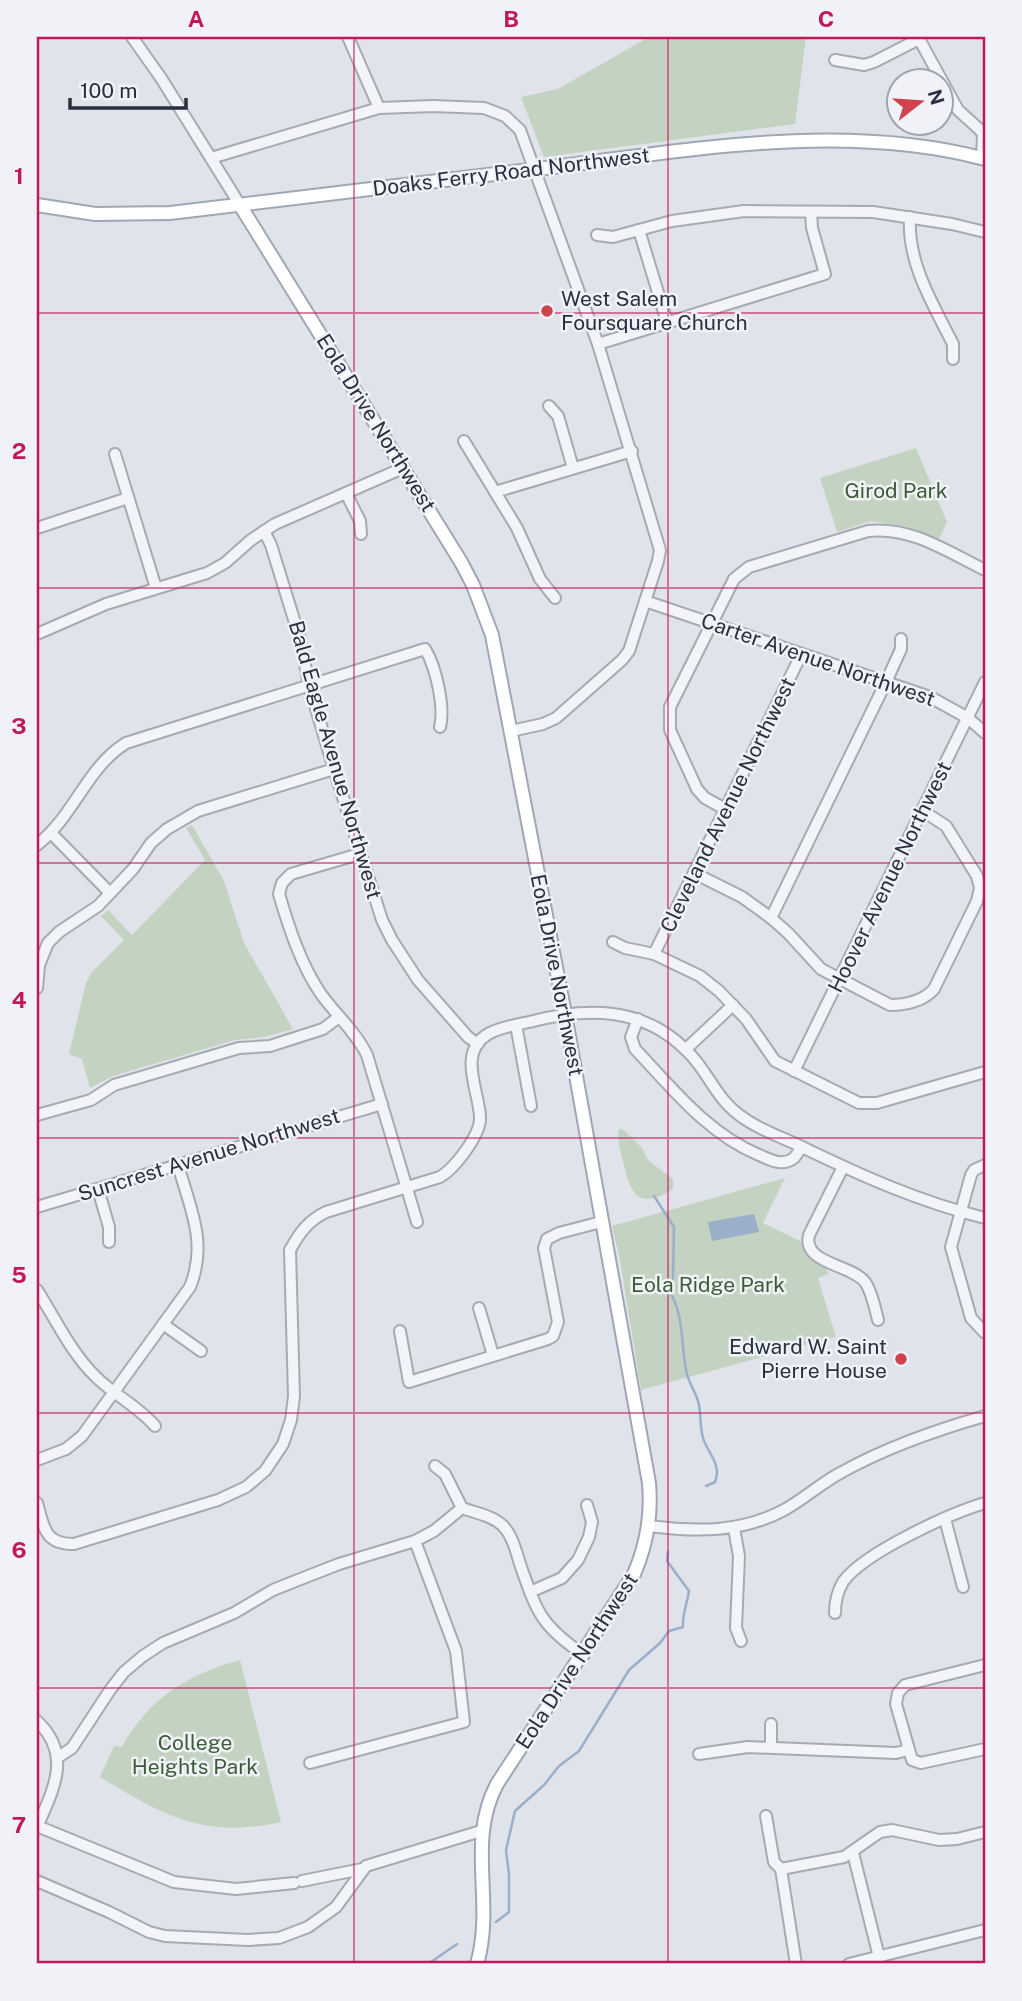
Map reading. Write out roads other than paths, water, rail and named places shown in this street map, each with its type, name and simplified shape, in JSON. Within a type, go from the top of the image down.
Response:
[{"type":"main road","name":"Doaks Ferry Road Northwest","points":[[37,205],[95,214],[138,215],[745,145],[830,141],[902,144],[984,158]]},
{"type":"main road","name":"Eola Drive Northwest","points":[[240,205],[461,562],[481,603],[496,649],[649,1483],[649,1526],[645,1547],[634,1574],[487,1805],[481,1831],[485,1928],[477,1964]]},
{"type":"street","name":"Eola Drive Northwest","points":[[132,37],[162,78],[240,205]]},
{"type":"street","points":[[348,37],[379,108]]},
{"type":"street","points":[[835,60],[864,65],[919,38],[958,110],[983,134],[984,158]]},
{"type":"street","points":[[211,158],[379,108],[463,107],[495,111],[513,121],[520,130],[598,344],[660,550],[629,650],[622,660],[556,718],[543,724],[511,731]]},
{"type":"street","points":[[597,234],[613,237],[672,220],[733,212],[873,212],[985,232]]},
{"type":"street","points":[[598,344],[825,274],[812,228],[811,212]]},
{"type":"street","points":[[910,217],[909,237],[914,263],[953,344],[953,359]]},
{"type":"street","points":[[639,230],[667,322]]},
{"type":"street","points":[[549,406],[558,416],[573,468]]},
{"type":"street","points":[[464,441],[517,528],[540,579],[555,598]]},
{"type":"street","points":[[495,492],[632,451]]},
{"type":"street","points":[[115,454],[156,588]]},
{"type":"street","points":[[37,634],[106,604],[207,573],[225,563],[264,531],[403,468]]},
{"type":"street","points":[[346,493],[360,521],[361,534]]},
{"type":"street","points":[[37,528],[128,498]]},
{"type":"street","points":[[725,809],[705,798],[696,789],[670,730],[669,718],[670,708],[734,579],[749,567],[868,531],[887,529],[904,532],[985,570]]},
{"type":"street","name":"Bald Eagle Avenue Northwest","points":[[264,531],[271,545],[300,639],[309,685],[374,902],[399,952],[433,999],[468,1037],[478,1044]]},
{"type":"street","name":"Carter Avenue Northwest","points":[[645,601],[930,697],[968,718],[985,733]]},
{"type":"street","points":[[771,918],[886,682],[901,649],[901,639]]},
{"type":"street","points":[[37,845],[51,833],[76,802],[99,765],[125,743],[425,649],[430,658],[443,713],[440,727]]},
{"type":"street","name":"Cleveland Avenue Northwest","points":[[654,954],[801,655]]},
{"type":"street","name":"Hoover Avenue Northwest","points":[[794,1071],[985,682]]},
{"type":"street","points":[[37,988],[39,965],[48,943],[59,932],[98,906],[167,828],[190,815],[334,769]]},
{"type":"street","points":[[695,873],[742,897],[771,918],[821,970],[890,1005],[900,1005],[924,998],[934,989],[977,901],[979,888],[977,876],[946,826],[923,811]]},
{"type":"street","points":[[51,833],[110,893]]},
{"type":"street","points":[[359,853],[291,874],[282,883],[279,894],[298,948],[320,992],[362,1044],[367,1055],[416,1222]]},
{"type":"street","points":[[612,942],[680,964],[700,976],[746,1019],[775,1061],[859,1103],[868,1105],[985,1072]]},
{"type":"street","points":[[686,1049],[733,1005]]},
{"type":"street","points":[[37,1503],[44,1529],[51,1538],[62,1544],[74,1544],[218,1500],[246,1487],[265,1471],[283,1444],[292,1420],[294,1395],[290,1250],[300,1231],[313,1219],[327,1212],[440,1177],[452,1169],[477,1131],[480,1117],[471,1057],[478,1044],[492,1032],[584,1011],[609,1012],[638,1019],[663,1032],[686,1049],[717,1094],[747,1121],[906,1195],[985,1218]]},
{"type":"street","points":[[37,1115],[91,1100],[114,1086],[164,1070],[239,1048],[270,1046],[324,1029],[339,1017]]},
{"type":"street","points":[[638,1019],[631,1037],[635,1049],[716,1132],[737,1145],[780,1163],[794,1158],[802,1147]]},
{"type":"street","points":[[516,1025],[531,1106]]},
{"type":"street","name":"Suncrest Avenue Northwest","points":[[37,1207],[382,1104]]},
{"type":"street","points":[[37,1460],[66,1449],[82,1436],[190,1287],[198,1259],[197,1229],[178,1165]]},
{"type":"street","points":[[985,1165],[974,1170],[971,1175],[951,1247],[971,1318],[985,1332]]},
{"type":"street","points":[[843,1167],[809,1235],[808,1245],[815,1255],[865,1282],[878,1320]]},
{"type":"street","points":[[98,1189],[109,1227],[109,1242]]},
{"type":"street","points":[[400,1331],[409,1382],[553,1336],[558,1322],[544,1248],[547,1240],[559,1233],[601,1222]]},
{"type":"street","points":[[38,1295],[84,1364],[97,1378],[144,1413],[155,1426]]},
{"type":"street","points":[[479,1308],[493,1355]]},
{"type":"street","points":[[163,1324],[201,1351]]},
{"type":"street","points":[[649,1526],[687,1531],[734,1528],[765,1519],[841,1472],[894,1447],[946,1427],[985,1416]]},
{"type":"street","points":[[435,1466],[445,1474],[462,1508],[490,1517],[502,1525],[512,1541],[530,1592],[545,1623],[564,1642],[584,1655]]},
{"type":"street","points":[[835,1613],[837,1593],[849,1574],[873,1557],[945,1519],[985,1503]]},
{"type":"street","points":[[530,1592],[562,1578],[578,1560],[589,1537],[592,1522],[587,1505]]},
{"type":"street","points":[[57,1758],[72,1748],[124,1672],[153,1650],[234,1614],[293,1581],[415,1541],[442,1525],[462,1508]]},
{"type":"street","points":[[945,1519],[963,1587]]},
{"type":"street","points":[[734,1528],[739,1556],[736,1628],[741,1641]]},
{"type":"street","points":[[310,1763],[464,1722],[456,1651],[415,1541]]},
{"type":"street","points":[[985,1665],[912,1683],[900,1689],[896,1704],[912,1760],[921,1763],[985,1749]]},
{"type":"street","points":[[37,1721],[50,1738],[57,1758],[56,1783],[38,1822],[174,1882],[236,1889],[298,1882],[362,1869],[371,1863],[481,1831]]},
{"type":"street","points":[[771,1724],[771,1747]]},
{"type":"street","points":[[699,1754],[748,1747],[896,1753],[908,1750]]},
{"type":"street","points":[[766,1816],[774,1862],[780,1869],[796,1964]]},
{"type":"street","points":[[780,1869],[834,1860],[853,1853],[880,1832],[892,1830],[939,1840],[985,1832]]},
{"type":"street","points":[[853,1853],[878,1957]]},
{"type":"street","points":[[37,1881],[149,1932],[165,1936],[261,1940],[292,1935],[319,1920],[348,1893],[362,1869]]},
{"type":"street","points":[[855,1963],[985,1930]]},
{"type":"water","points":[[754,1214],[759,1232],[712,1241],[708,1222]]},
{"type":"waterway","points":[[654,1196],[674,1227],[670,1292],[680,1320],[686,1370],[698,1401],[703,1438],[717,1470],[715,1482],[706,1486]]},
{"type":"waterway","points":[[496,1922],[509,1912],[506,1850],[515,1811],[544,1785],[559,1766],[579,1751],[629,1670],[660,1643],[669,1631],[683,1627],[689,1591],[667,1561],[668,1552]]},
{"type":"waterway","points":[[428,1964],[457,1944]]},
{"type":"place","name":"West Salem Foursquare Church","points":[[547,311]]},
{"type":"place","name":"Edward W. Saint Pierre House","points":[[901,1359]]},
{"type":"park label","name":"Girod Park","points":[[896,491]]},
{"type":"park label","name":"Eola Ridge Park","points":[[708,1285]]},
{"type":"park label","name":"College Heights Park","points":[[195,1755]]}]
